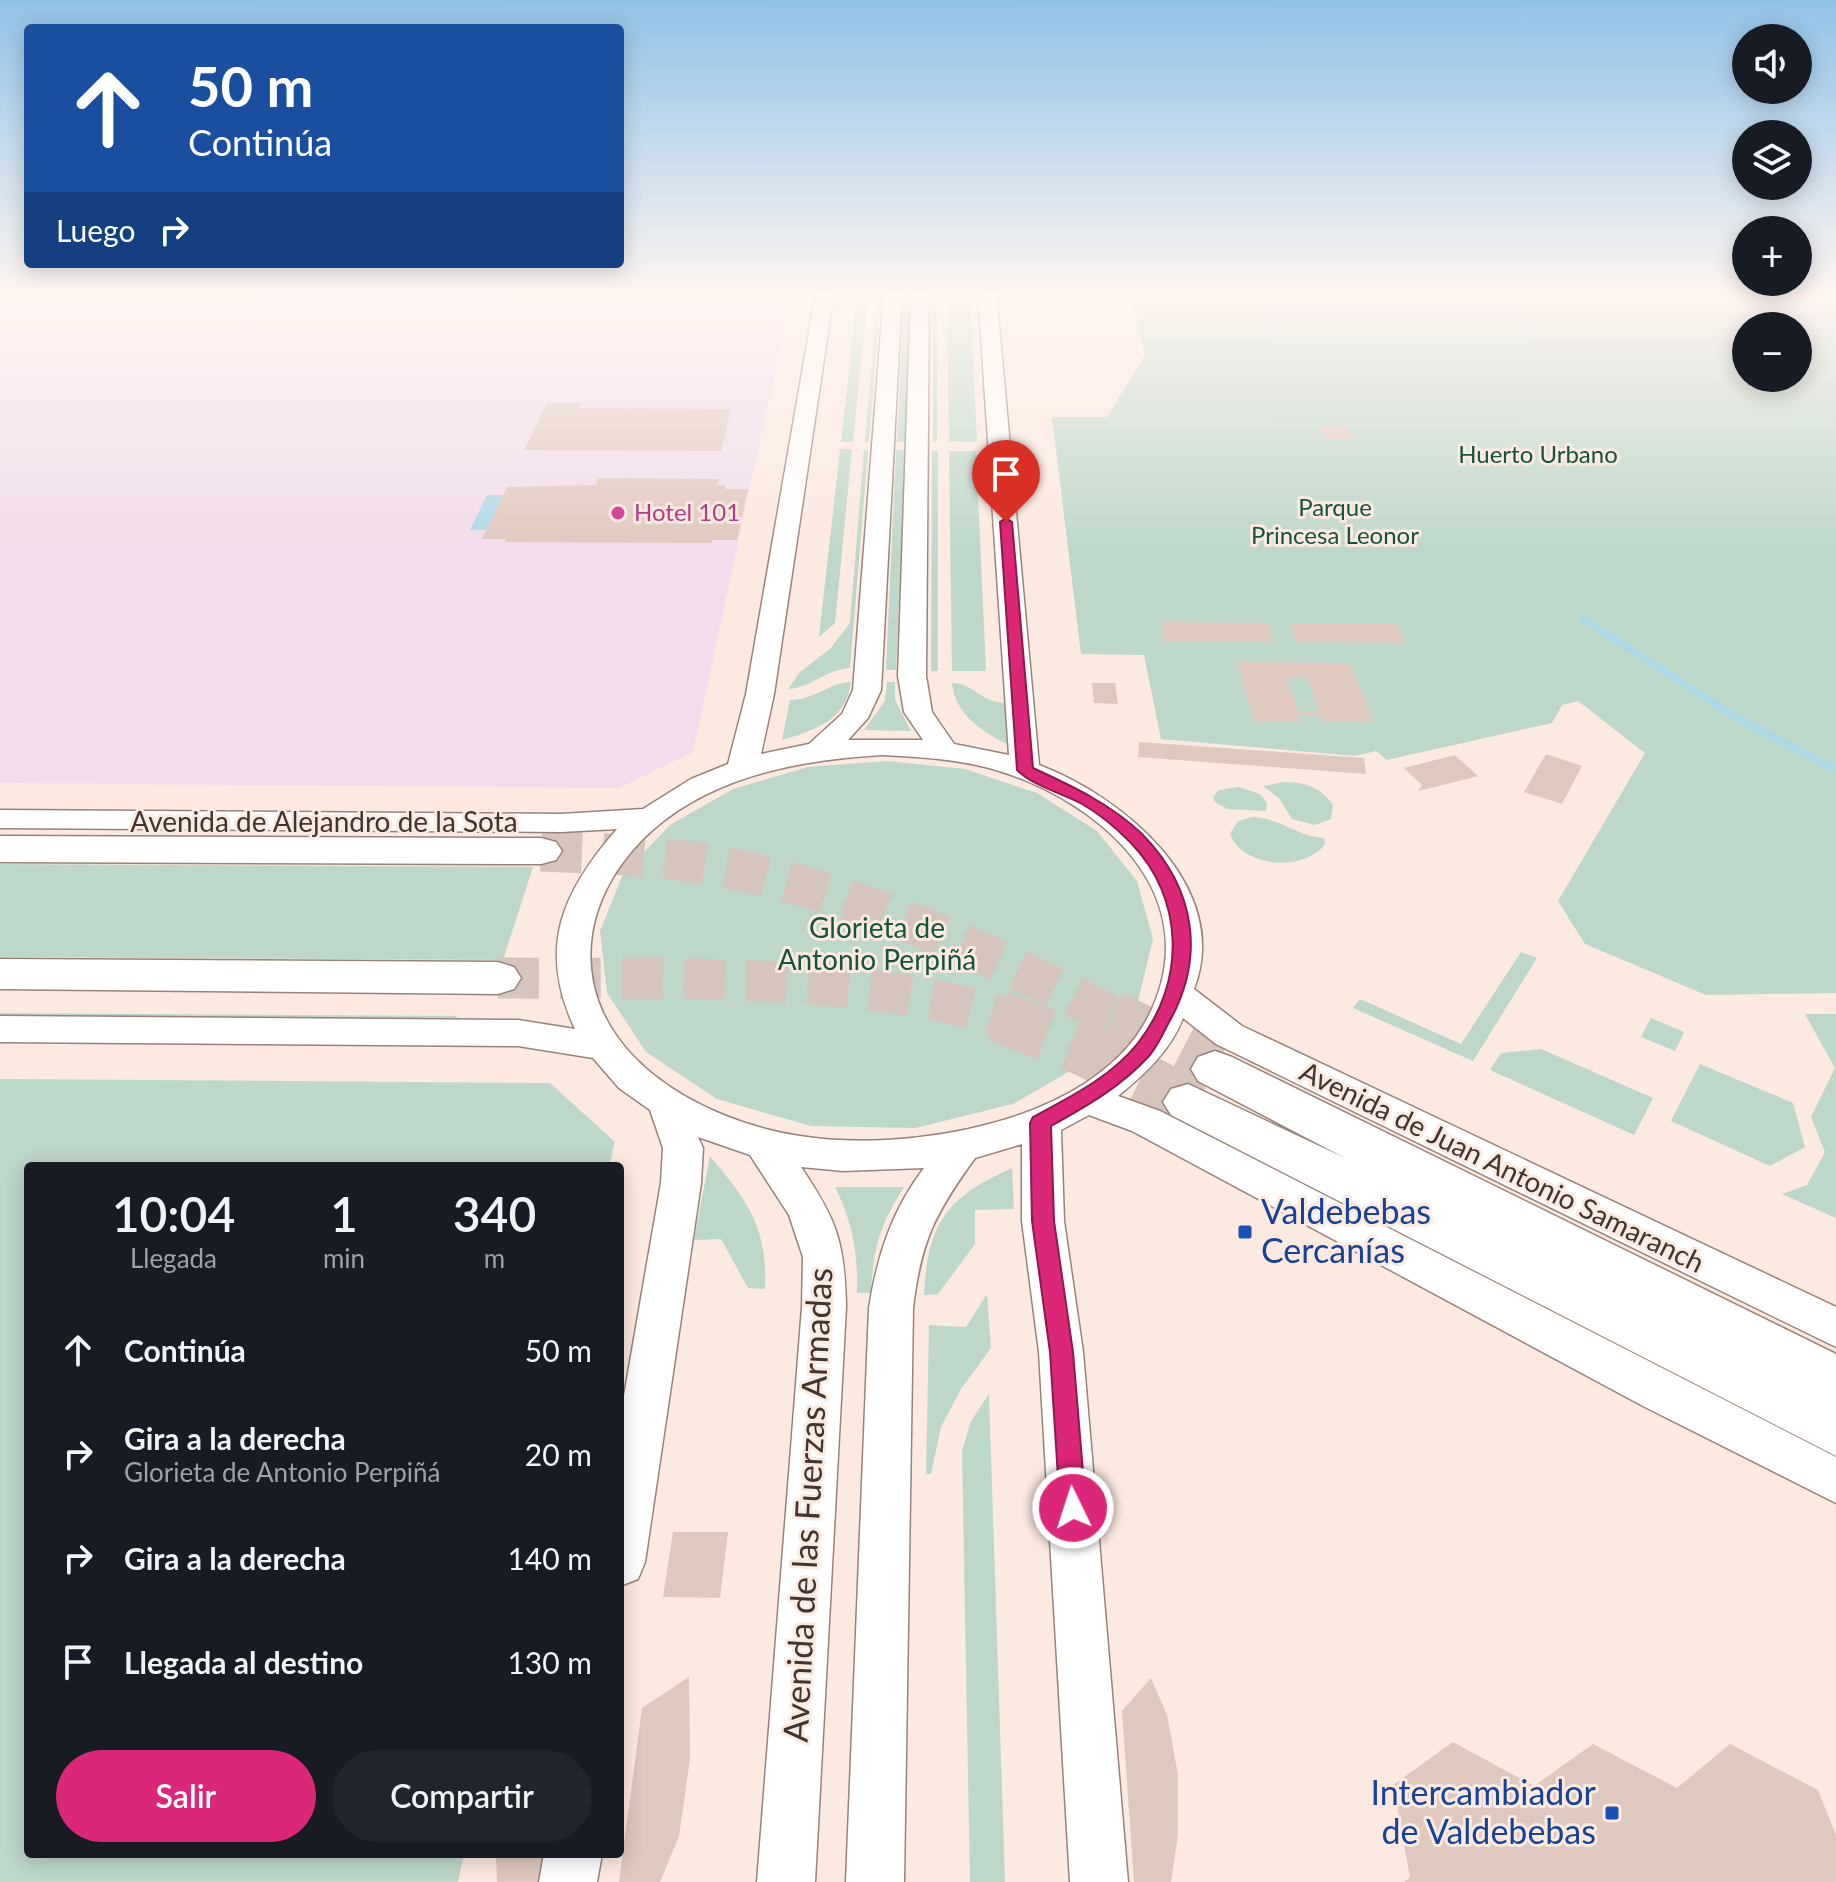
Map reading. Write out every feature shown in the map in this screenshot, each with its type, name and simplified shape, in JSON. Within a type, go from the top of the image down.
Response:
[{"type":"main road","name":"Avenida de Alejandro de la Sota","points":[[0,849],[541,851]]},
{"type":"main road","points":[[0,974],[498,978]]},
{"type":"main road","name":"Avenida de Juan Antonio Samaranch","points":[[1836,1383],[1201,1086],[1836,1429]]},
{"type":"street","points":[[740,770],[749,749],[760,694],[811,380]]},
{"type":"street","points":[[819,751],[854,718],[867,690],[887,380]]},
{"type":"street","points":[[918,380],[912,676],[918,712],[944,750]]},
{"type":"street","points":[[994,380],[1025,770]]},
{"type":"street","points":[[882,746],[944,750],[1025,770],[1055,782],[1103,811],[1136,838],[1158,865],[1172,892],[1183,936],[1183,962],[1176,994],[1144,1048],[1085,1099],[1041,1123],[961,1148],[881,1157],[828,1155],[764,1144],[697,1121],[630,1077],[602,1046],[583,1015],[570,967],[575,919],[595,875],[627,836],[647,818],[682,796],[740,770],[819,751],[882,746]]},
{"type":"street","name":"Avenida de Alejandro de la Sota","points":[[0,819],[561,823],[647,818]]},
{"type":"street","name":"Avenida de Juan Antonio Samaranch","points":[[1176,994],[1229,1035],[1836,1328]]},
{"type":"street","points":[[0,1029],[518,1033],[602,1046]]},
{"type":"street","points":[[1085,1099],[1146,1121],[1659,1392],[1836,1481]]},
{"type":"street","points":[[624,1537],[681,1183],[683,1148],[667,1104]]},
{"type":"street","points":[[1041,1123],[1043,1221],[1061,1352],[1099,1882]]},
{"type":"street","name":"Avenida de las Fuerzas Armadas","points":[[764,1144],[808,1210],[824,1257],[824,1307],[786,1882]]},
{"type":"street","points":[[875,1882],[893,1295],[898,1257],[911,1219],[961,1148]]},
{"type":"street","points":[[568,1882],[572,1858]]},
{"type":"shaded area","points":[[0,380],[773,380],[693,752],[619,788],[0,783]]},
{"type":"green space","points":[[848,380],[859,380],[853,442],[841,442]]},
{"type":"green space","points":[[870,380],[874,380],[869,442],[865,442]]},
{"type":"green space","points":[[900,380],[908,380],[906,442],[897,442]]},
{"type":"green space","points":[[933,380],[937,380],[937,442],[933,442]]},
{"type":"green space","points":[[948,380],[974,380],[977,442],[949,441]]},
{"type":"green space","name":"Parque Princesa Leonor","points":[[1130,380],[1732,380],[1732,392],[1812,392],[1812,380],[1836,380],[1836,993],[1706,995],[1585,944],[1558,901],[1645,753],[1578,701],[1562,705],[1552,723],[1387,760],[1376,751],[1355,756],[1161,739],[1144,655],[1081,654],[1052,417],[1107,417]]},
{"type":"green space","points":[[840,449],[852,449],[835,623],[819,637]]},
{"type":"green space","points":[[864,450],[868,450],[850,668],[788,689],[800,672],[830,649],[850,623]]},
{"type":"green space","points":[[896,450],[905,450],[896,670],[886,670]]},
{"type":"green space","points":[[932,451],[938,451],[938,671],[931,671]]},
{"type":"green space","points":[[949,451],[976,451],[986,671],[952,671]]},
{"type":"green space","points":[[851,682],[843,706],[827,722],[782,740],[790,700]]},
{"type":"green space","points":[[887,682],[895,682],[895,700],[911,731],[864,730],[885,701]]},
{"type":"green space","points":[[952,683],[1005,703],[1007,744],[971,720],[958,704]]},
{"type":"green space","name":"Glorieta de Antonio Perpiñá","points":[[887,761],[965,769],[1037,793],[1097,831],[1137,881],[1153,939],[1138,1001],[1091,1059],[1013,1104],[915,1128],[811,1126],[717,1099],[646,1052],[607,993],[600,931],[623,874],[670,825],[733,789],[808,767]]},
{"type":"green space","points":[[1284,782],[1305,785],[1323,794],[1333,805],[1331,819],[1315,825],[1292,819],[1279,798],[1263,786]]},
{"type":"green space","points":[[1239,787],[1260,794],[1267,803],[1266,811],[1227,809],[1215,802],[1213,797],[1219,790]]},
{"type":"green space","points":[[1252,817],[1271,820],[1324,838],[1325,844],[1304,859],[1275,862],[1260,859],[1247,854],[1230,834],[1238,821]]},
{"type":"green space","points":[[0,864],[533,867],[503,960],[0,957]]},
{"type":"green space","points":[[1521,952],[1537,958],[1473,1061],[1353,1008],[1360,999],[1461,1044]]},
{"type":"green space","points":[[0,1013],[457,1016],[455,1021],[0,1018]]},
{"type":"green space","points":[[1805,1014],[1836,1014],[1836,1218],[1782,1194],[1807,1185],[1825,1152],[1811,1117],[1835,1068]]},
{"type":"green space","points":[[1651,1018],[1684,1032],[1675,1051],[1641,1037]]},
{"type":"green space","points":[[1541,1049],[1653,1098],[1634,1135],[1490,1070],[1501,1053]]},
{"type":"green space","points":[[1700,1064],[1793,1103],[1805,1147],[1770,1166],[1671,1121]]},
{"type":"green space","points":[[0,1079],[550,1083],[615,1142],[610,1162],[24,1162],[24,1858],[463,1858],[458,1882],[0,1882]]},
{"type":"green space","points":[[710,1156],[735,1187],[759,1232],[765,1289],[748,1288],[721,1239],[694,1240]]},
{"type":"green space","points":[[1012,1168],[1014,1209],[975,1210],[975,1244],[938,1294],[924,1295],[930,1248],[945,1215],[971,1190]]},
{"type":"green space","points":[[835,1187],[904,1187],[879,1237],[871,1293],[857,1293],[853,1238]]},
{"type":"green space","points":[[987,1294],[991,1348],[961,1389],[941,1427],[931,1474],[926,1474],[929,1325],[966,1327]]},
{"type":"green space","points":[[989,1394],[1005,1882],[970,1882],[962,1451],[971,1421]]},
{"type":"water","points":[[487,495],[503,495],[486,530],[470,530]]},
{"type":"building","points":[[547,403],[581,403],[578,408],[731,409],[721,451],[524,450]]},
{"type":"building","points":[[1320,426],[1346,426],[1353,440],[1326,440]]},
{"type":"building","name":"Hotel 101","points":[[598,478],[719,479],[717,485],[725,485],[725,489],[748,489],[737,540],[712,540],[712,543],[505,542],[506,539],[482,539],[507,487],[596,485]]},
{"type":"building","points":[[1161,622],[1268,623],[1274,642],[1165,641]]},
{"type":"building","points":[[1290,623],[1397,624],[1405,643],[1296,642]]},
{"type":"building","points":[[1237,662],[1350,663],[1374,722],[1323,721],[1320,716],[1299,716],[1301,721],[1254,721]],"holes":[[[1286,677],[1307,677],[1319,711],[1298,711]]]},
{"type":"building","points":[[1092,683],[1115,683],[1118,704],[1094,703]]},
{"type":"building","points":[[1139,742],[1364,758],[1366,774],[1138,757]]},
{"type":"building","points":[[1546,754],[1582,766],[1562,804],[1524,792]]},
{"type":"building","points":[[1455,755],[1478,776],[1418,791],[1422,785],[1404,768]]},
{"type":"building","points":[[673,1532],[728,1532],[720,1598],[663,1597]]},
{"type":"building","points":[[689,1677],[690,1759],[679,1836],[660,1882],[619,1882],[624,1858],[642,1708]]},
{"type":"building","points":[[1151,1678],[1167,1715],[1178,1775],[1178,1835],[1171,1882],[1134,1882],[1122,1711]]},
{"type":"building","name":"Intercambiador de Valdebebas","points":[[1453,1742],[1534,1786],[1593,1744],[1677,1788],[1730,1744],[1818,1790],[1836,1835],[1836,1882],[1404,1882],[1410,1877],[1393,1785]]},
{"type":"building","points":[[496,1858],[545,1858],[541,1882],[497,1882]]},
{"type":"waterway","points":[[1583,619],[1736,717]]},
{"type":"waterway","points":[[1732,715],[1836,770]]},
{"type":"tunnel","points":[[541,851],[679,860],[808,888],[913,924],[1016,969],[1114,1017]]},
{"type":"tunnel","points":[[498,978],[688,979],[820,985],[946,1003],[1001,1017]]},
{"type":"tunnel","points":[[1001,1017],[1082,1049],[1188,1102]]},
{"type":"tunnel","points":[[1114,1017],[1215,1069]]},
{"type":"place","name":"Hotel 101","points":[[618,513]]},
{"type":"place","name":"Valdebebas Cercanías","points":[[1245,1232]]},
{"type":"place","name":"Intercambiador de Valdebebas","points":[[1612,1813]]},
{"type":"route","points":[[1006,522],[1025,770],[1055,782],[1090,802],[1136,838],[1158,865],[1172,892],[1183,936],[1183,962],[1176,994],[1144,1048],[1099,1090],[1041,1123],[1039,1160],[1043,1221],[1061,1352],[1073,1508]]},
{"type":"park label","name":"Huerto Urbano","points":[[1538,455]]}]
